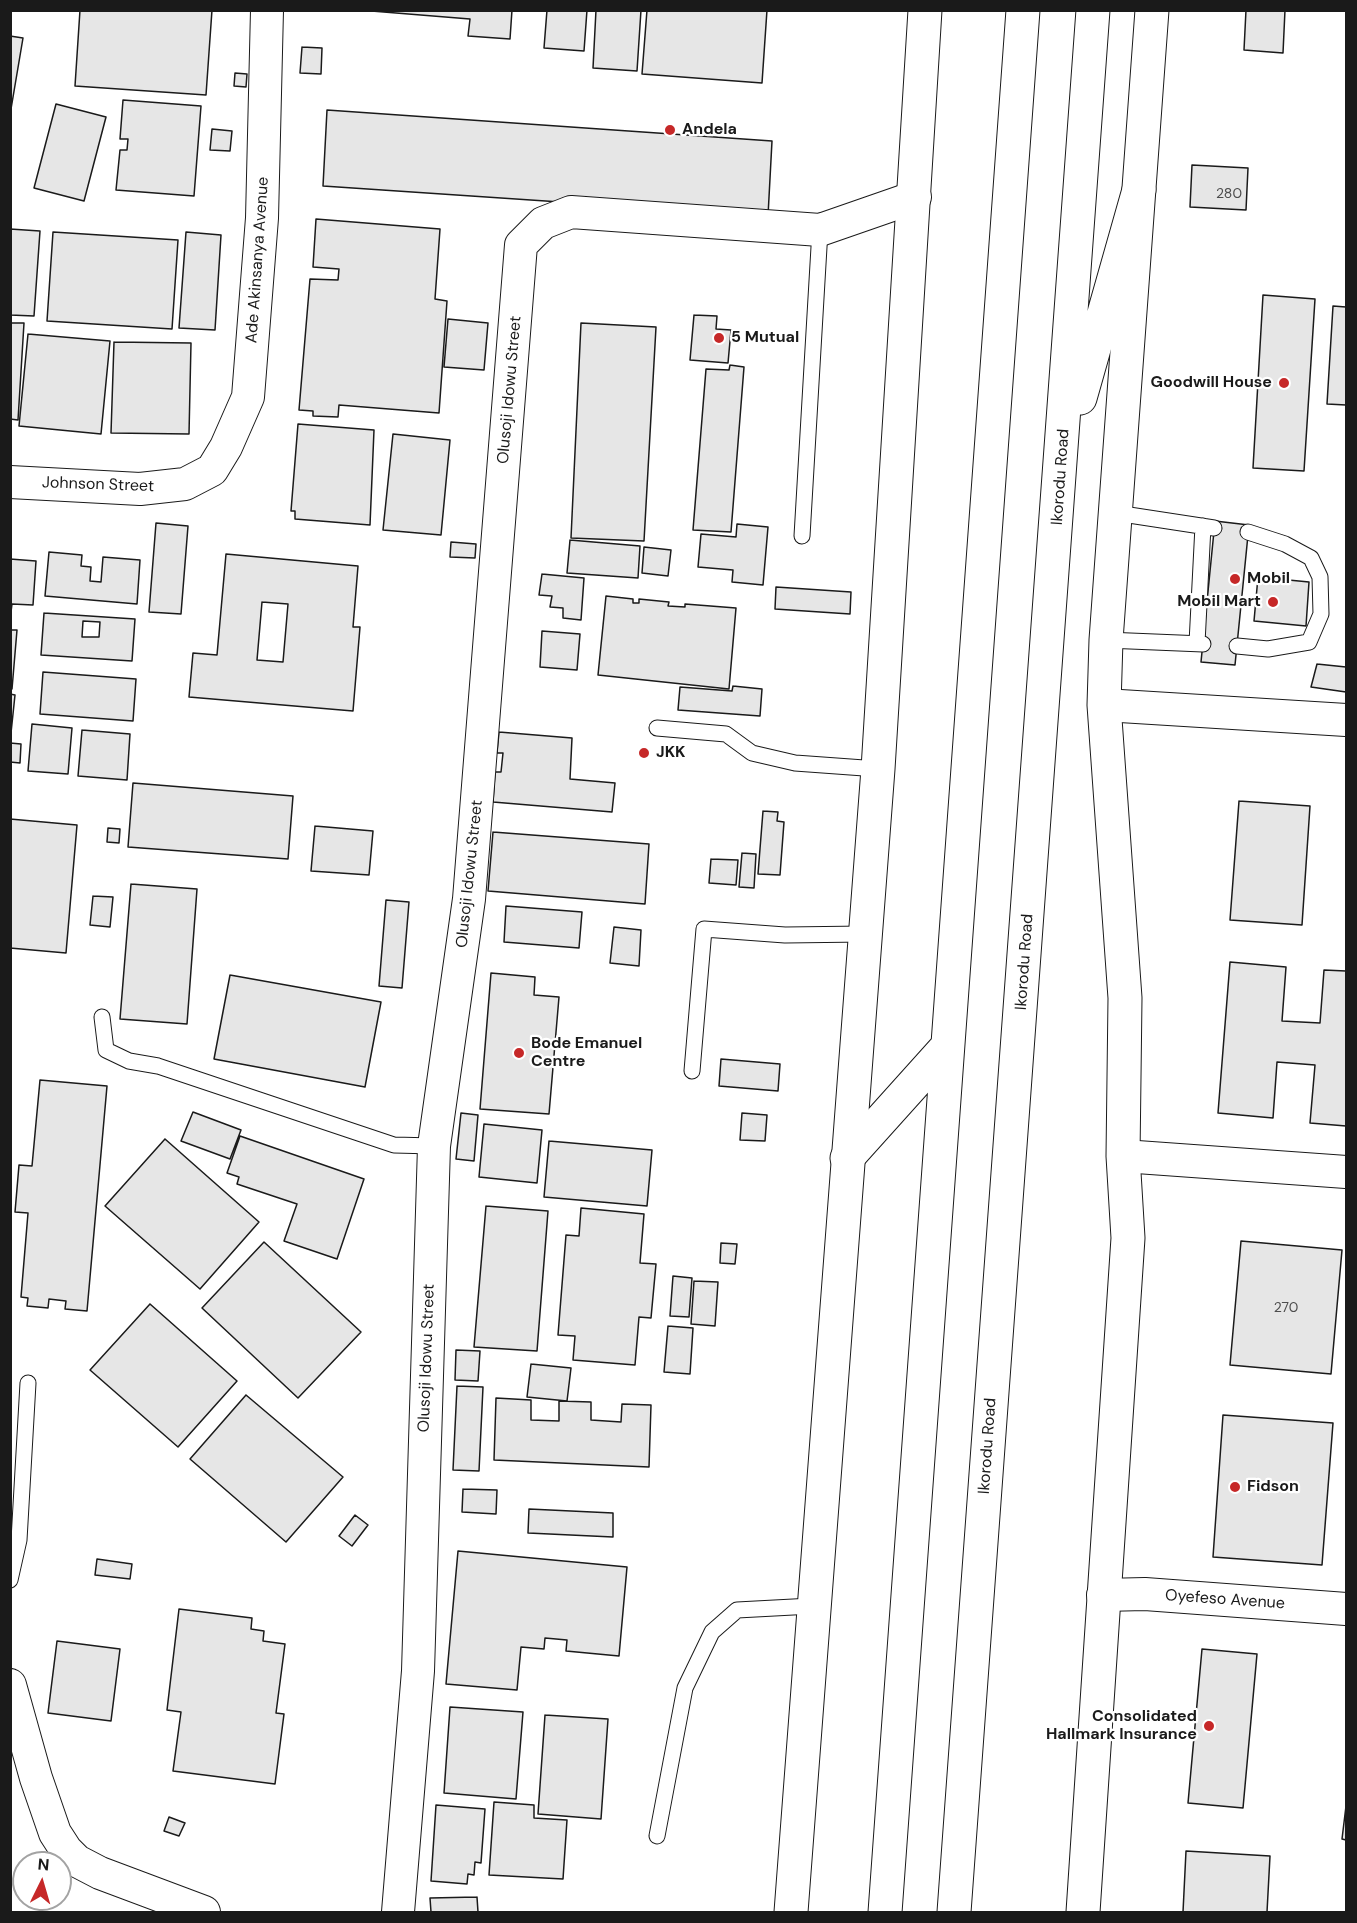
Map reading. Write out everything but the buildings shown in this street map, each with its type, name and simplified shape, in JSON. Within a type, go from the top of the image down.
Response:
[{"type":"main road","points":[[791,1912],[812,1606],[878,769],[925,10]]},
{"type":"main road","points":[[885,1912],[945,1049],[1023,10]]},
{"type":"main road","name":"Ikorodu Road","points":[[954,1912],[1062,463],[1093,10]]},
{"type":"main road","points":[[1083,1912],[1128,1238],[1123,1156],[1125,998],[1104,705],[1106,640],[1152,10]]},
{"type":"main road","points":[[1062,463],[1139,190]]},
{"type":"main road","points":[[848,1158],[945,1049]]},
{"type":"street","name":"Ade Akinsanya Avenue","points":[[185,484],[212,470],[248,397],[262,218],[267,10]]},
{"type":"street","name":"Olusoji Idowu Street","points":[[398,1912],[418,1671],[434,1146],[470,899],[521,245],[543,224],[572,212],[820,230],[915,197]]},
{"type":"street","name":"Johnson Street","points":[[10,482],[140,489],[185,484]]},
{"type":"street","points":[[1104,705],[1347,720]]},
{"type":"street","points":[[1123,1156],[1347,1172]]},
{"type":"street","name":"Oyefeso Avenue","points":[[1103,1595],[1145,1594],[1347,1609]]},
{"type":"street","points":[[10,1685],[36,1778],[55,1833],[66,1850],[77,1861],[100,1873],[204,1912]]},
{"type":"lane","points":[[802,536],[820,230]]},
{"type":"lane","points":[[1106,640],[1200,644],[1208,527],[1116,513]]},
{"type":"lane","points":[[1237,646],[1268,649],[1310,642],[1321,614],[1320,577],[1311,558],[1286,544],[1248,532]]},
{"type":"lane","points":[[657,728],[726,734],[752,753],[795,763],[878,769]]},
{"type":"lane","points":[[692,1071],[704,929],[785,935],[865,934]]},
{"type":"lane","points":[[102,1017],[106,1050],[129,1061],[158,1066],[394,1145],[434,1146]]},
{"type":"lane","points":[[10,1580],[19,1540],[28,1383]]},
{"type":"lane","points":[[657,1836],[685,1688],[712,1632],[738,1610],[812,1606]]},
{"type":"place","name":"Andela","points":[[670,130]]},
{"type":"place","name":"5 Mutual","points":[[719,338]]},
{"type":"place","name":"Goodwill House","points":[[1284,383]]},
{"type":"place","name":"Mobil","points":[[1235,579]]},
{"type":"place","name":"Mobil Mart","points":[[1273,602]]},
{"type":"place","name":"JKK","points":[[644,753]]},
{"type":"place","name":"Bode Emanuel Centre","points":[[519,1053]]},
{"type":"place","name":"Fidson","points":[[1235,1487]]},
{"type":"place","name":"Consolidated Hallmark Insurance","points":[[1209,1726]]}]
